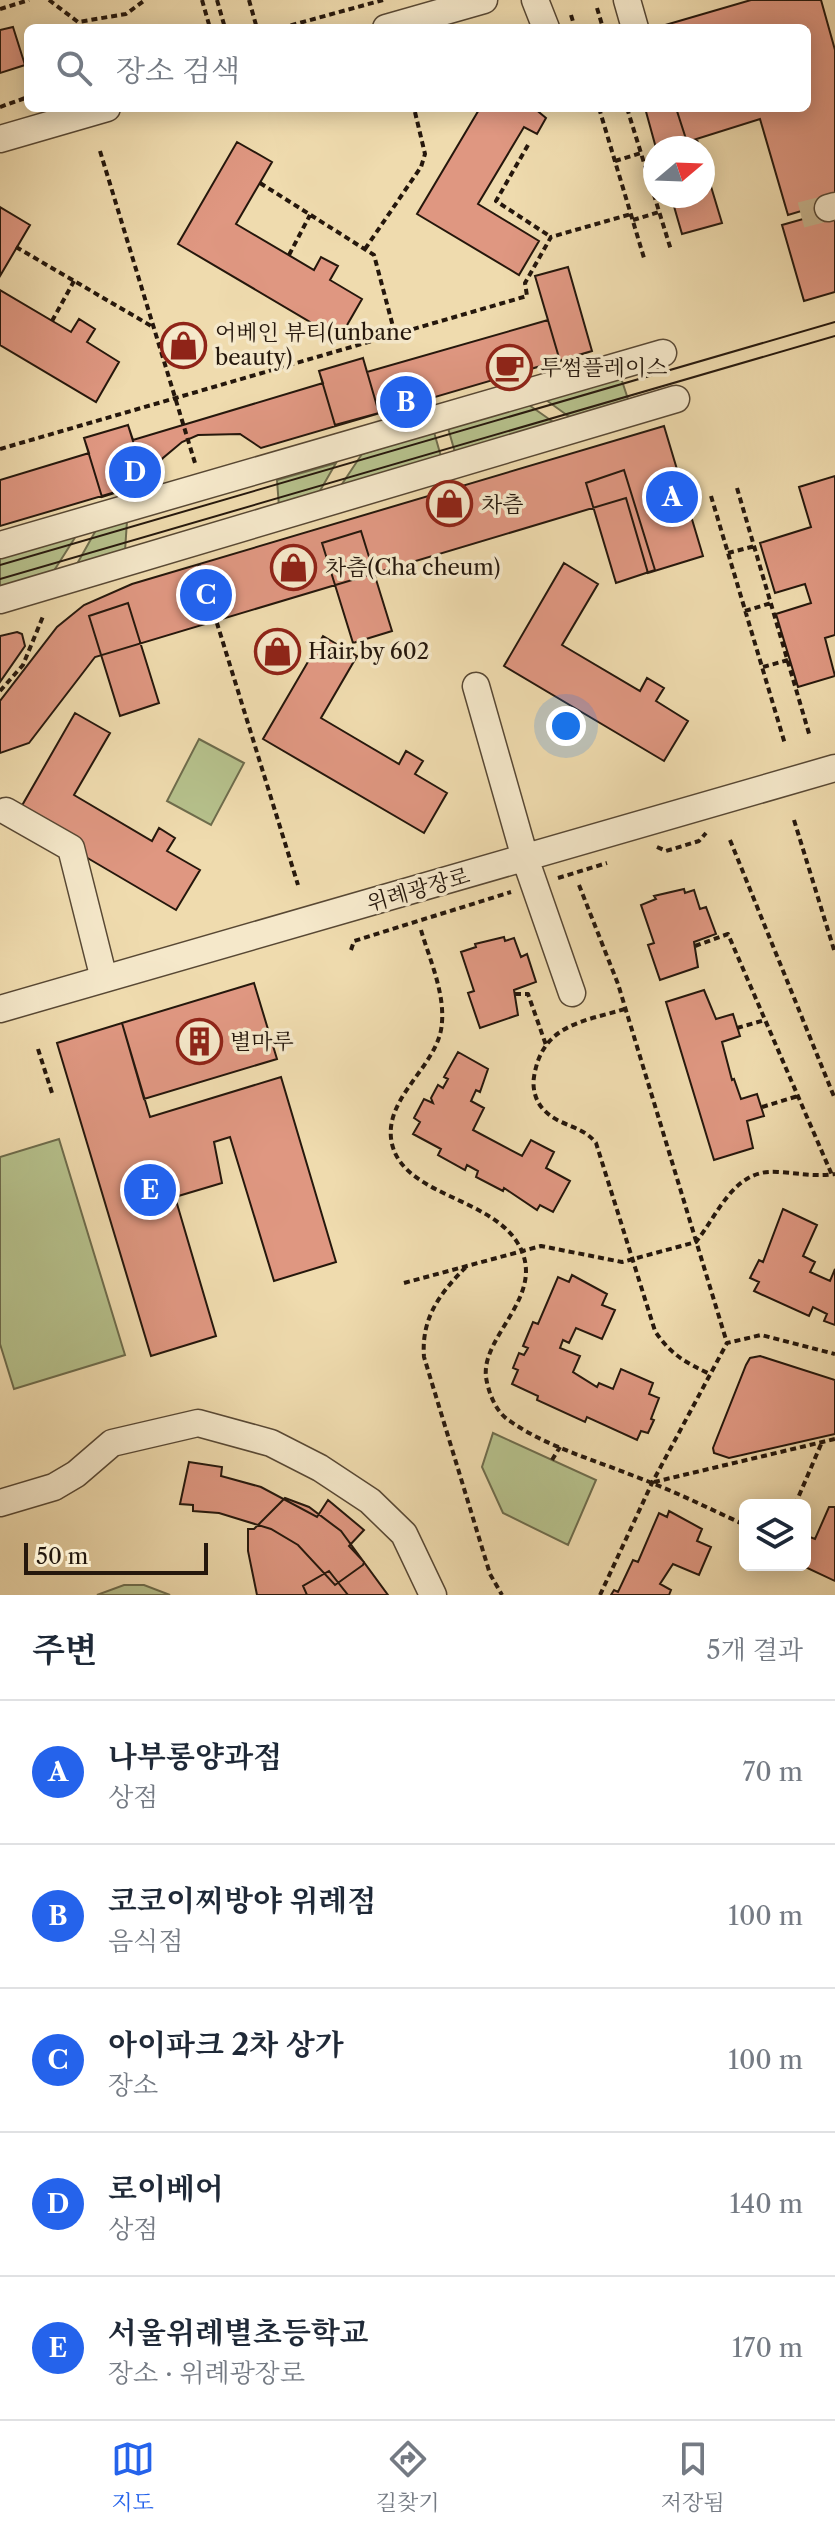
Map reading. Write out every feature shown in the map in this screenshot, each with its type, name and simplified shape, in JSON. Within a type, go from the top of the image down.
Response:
[{"type":"street","points":[[400,24],[484,0]]},
{"type":"street","points":[[535,0],[544,24]]},
{"type":"street","points":[[627,0],[634,24]]},
{"type":"street","points":[[0,139],[93,112]]},
{"type":"street","points":[[0,545],[663,353]]},
{"type":"street","points":[[0,600],[676,399]]},
{"type":"street","points":[[476,686],[525,858],[572,993]]},
{"type":"street","name":"위례광장로","points":[[0,1009],[835,768]]},
{"type":"street","points":[[6,811],[71,848],[104,979]]},
{"type":"street","points":[[0,1503],[54,1487],[76,1474],[112,1443],[198,1423],[271,1443],[320,1468],[370,1501],[404,1534],[433,1595]]},
{"type":"path","points":[[0,9],[29,0]]},
{"type":"path","points":[[49,0],[78,22],[126,14],[145,0]]},
{"type":"path","points":[[202,0],[209,24]]},
{"type":"path","points":[[217,0],[224,24]]},
{"type":"path","points":[[249,0],[256,24]]},
{"type":"path","points":[[296,24],[383,0]]},
{"type":"path","points":[[597,8],[602,24]]},
{"type":"path","points":[[571,15],[574,24]]},
{"type":"path","points":[[0,107],[24,98]]},
{"type":"path","points":[[365,249],[421,167],[425,154],[415,112]]},
{"type":"path","points":[[600,112],[644,258]]},
{"type":"path","points":[[628,112],[671,250]]},
{"type":"path","points":[[528,145],[496,201],[551,237]]},
{"type":"path","points":[[100,151],[188,439]]},
{"type":"path","points":[[615,161],[641,153]]},
{"type":"path","points":[[260,183],[374,255],[395,334]]},
{"type":"path","points":[[0,449],[527,296],[525,283],[551,237],[659,212]]},
{"type":"path","points":[[289,255],[310,215]]},
{"type":"path","points":[[16,247],[155,328]]},
{"type":"path","points":[[52,321],[74,281]]},
{"type":"path","points":[[737,488],[810,737]]},
{"type":"path","points":[[711,496],[785,744]]},
{"type":"path","points":[[728,553],[755,546]]},
{"type":"path","points":[[199,564],[298,885]]},
{"type":"path","points":[[0,691],[23,665],[59,583]]},
{"type":"path","points":[[745,611],[771,603]]},
{"type":"path","points":[[762,667],[788,660]]},
{"type":"path","points":[[794,820],[835,953]]},
{"type":"path","points":[[730,840],[835,1099]]},
{"type":"path","points":[[579,885],[625,1009],[727,1343],[652,1483],[600,1595]]},
{"type":"path","points":[[351,950],[354,941],[504,894]]},
{"type":"path","points":[[421,930],[443,1006],[441,1032],[396,1110],[391,1124],[392,1145],[403,1168],[425,1183],[493,1216],[521,1250],[527,1280],[485,1366],[488,1390],[504,1417],[560,1447],[652,1483],[739,1522]]},
{"type":"path","points":[[404,1283],[541,1246],[595,1258],[632,1260],[696,1242],[741,1180],[774,1171],[834,1174],[728,934],[695,946]]},
{"type":"path","points":[[515,994],[528,994],[546,1045]]},
{"type":"path","points":[[625,1009],[570,1026],[552,1035],[537,1059],[532,1088],[541,1108],[555,1120],[587,1131],[596,1143],[655,1331],[665,1347],[682,1361],[710,1374]]},
{"type":"path","points":[[737,1028],[765,1020]]},
{"type":"path","points":[[38,1049],[53,1096]]},
{"type":"path","points":[[762,1107],[798,1095]]},
{"type":"path","points":[[468,1265],[443,1290],[427,1319],[422,1336],[424,1357],[490,1574],[502,1595]]},
{"type":"path","points":[[727,1343],[761,1335],[835,1354]]},
{"type":"path","points":[[652,1483],[835,1439]]},
{"type":"path","points":[[798,1499],[822,1442]]},
{"type":"path","points":[[552,1460],[560,1447]]},
{"type":"green space","points":[[621,378],[630,405],[575,421],[546,400]]},
{"type":"green space","points":[[529,405],[559,426],[456,456],[448,428]]},
{"type":"green space","points":[[434,432],[442,460],[338,490],[362,454]]},
{"type":"green space","points":[[336,463],[317,496],[279,507],[277,480]]},
{"type":"green space","points":[[127,521],[125,551],[77,564],[96,530]]},
{"type":"green space","points":[[76,536],[50,577],[0,592],[0,558]]},
{"type":"green space","points":[[199,739],[244,763],[211,825],[167,801]]},
{"type":"green space","points":[[59,1139],[125,1355],[14,1389],[0,1344],[0,1157]]},
{"type":"green space","points":[[493,1433],[596,1480],[568,1545],[503,1513],[482,1467]]},
{"type":"green space","points":[[124,1585],[144,1585],[170,1595],[97,1595]]},
{"type":"building","points":[[751,0],[821,0],[835,50],[835,201],[788,215],[760,119],[706,136],[685,136],[677,112],[811,112],[811,24],[669,24]]},
{"type":"building","points":[[13,27],[24,65],[0,73],[0,30]]},
{"type":"building","points":[[478,112],[539,112],[546,118],[537,134],[524,127],[478,204],[539,241],[519,275],[417,214]]},
{"type":"building","points":[[646,112],[677,112],[685,136],[653,136]]},
{"type":"building","points":[[237,142],[272,162],[236,224],[314,270],[321,257],[338,266],[330,280],[362,299],[339,339],[178,244]]},
{"type":"building","points":[[715,200],[722,223],[682,234],[674,208],[715,208]]},
{"type":"building","points":[[0,207],[30,225],[0,276]]},
{"type":"building","points":[[835,210],[835,292],[804,301],[782,225]]},
{"type":"building","points":[[568,267],[592,351],[560,361],[535,276]]},
{"type":"building","points":[[568,267],[592,351],[261,448],[240,434],[198,435],[182,442],[163,458],[146,483],[0,526],[0,480],[89,453],[84,438],[128,425],[133,440],[323,383],[319,371],[363,358],[367,372],[548,320],[535,276]]},
{"type":"building","points":[[0,290],[71,332],[79,319],[95,329],[87,342],[119,362],[96,402],[0,345]]},
{"type":"building","points":[[363,358],[379,413],[335,425],[319,371]]},
{"type":"building","points":[[128,425],[146,483],[102,497],[84,438]]},
{"type":"building","points":[[664,426],[703,556],[648,573],[626,498],[95,657],[29,743],[0,753],[0,701],[57,627],[84,605],[132,584]]},
{"type":"building","points":[[624,470],[655,570],[616,583],[586,483]]},
{"type":"building","points":[[835,476],[835,635],[825,638],[835,676],[798,687],[776,614],[811,603],[805,584],[775,593],[760,543],[811,527],[799,487]]},
{"type":"building","points":[[361,531],[392,631],[353,643],[322,543]]},
{"type":"building","points":[[564,563],[598,584],[562,645],[640,691],[647,678],[664,688],[656,701],[688,721],[664,761],[504,666]]},
{"type":"building","points":[[128,603],[159,703],[120,716],[89,616]]},
{"type":"building","points":[[17,632],[22,634],[25,646],[0,682],[0,636]]},
{"type":"building","points":[[323,636],[357,656],[321,718],[399,764],[406,751],[423,761],[415,774],[447,793],[424,833],[263,739]]},
{"type":"building","points":[[75,713],[110,733],[74,795],[152,841],[159,828],[175,838],[167,851],[200,870],[176,910],[16,816]]},
{"type":"building","points":[[684,889],[685,893],[694,890],[700,909],[706,907],[716,934],[694,942],[698,967],[660,980],[648,945],[654,943],[641,905],[656,899],[654,896]]},
{"type":"building","points":[[504,937],[505,941],[514,938],[521,957],[527,954],[536,982],[514,990],[518,1015],[480,1028],[468,993],[474,991],[461,952],[476,947],[475,944]]},
{"type":"building","name":"별마루","points":[[254,983],[277,1059],[144,1099],[122,1023]]},
{"type":"building","points":[[704,990],[716,1019],[733,1014],[740,1036],[722,1042],[732,1080],[741,1099],[757,1094],[764,1116],[747,1121],[753,1148],[714,1160],[666,1002]]},
{"type":"building","points":[[122,1023],[150,1117],[281,1077],[336,1262],[274,1281],[230,1137],[214,1142],[222,1183],[175,1197],[216,1336],[151,1356],[57,1043]]},
{"type":"building","points":[[458,1052],[488,1069],[480,1092],[476,1090],[471,1101],[484,1108],[473,1130],[522,1156],[531,1140],[554,1152],[546,1168],[570,1181],[553,1212],[540,1205],[537,1210],[504,1188],[503,1191],[476,1177],[478,1171],[467,1165],[465,1170],[438,1155],[441,1149],[413,1134],[420,1122],[414,1118],[424,1099],[433,1103],[431,1098],[438,1085],[443,1088],[448,1079],[444,1077]]},
{"type":"building","points":[[783,1209],[817,1225],[803,1256],[815,1262],[810,1272],[830,1281],[835,1269],[835,1325],[824,1321],[827,1314],[813,1307],[809,1316],[754,1291],[759,1282],[750,1278],[759,1260],[763,1262]]},
{"type":"building","points":[[572,1275],[607,1294],[602,1305],[615,1310],[602,1339],[576,1328],[569,1343],[563,1340],[560,1348],[580,1356],[573,1372],[597,1387],[599,1383],[613,1389],[621,1369],[653,1383],[649,1394],[659,1398],[651,1419],[654,1420],[648,1433],[641,1431],[637,1440],[587,1417],[585,1422],[537,1400],[538,1396],[512,1384],[518,1370],[513,1368],[519,1353],[524,1355],[528,1348],[523,1346],[533,1322],[538,1324],[558,1277],[569,1282]]},
{"type":"building","points":[[760,1356],[835,1380],[835,1434],[729,1458],[714,1453],[713,1448],[746,1365],[750,1358]]},
{"type":"building","points":[[189,1462],[222,1467],[221,1476],[261,1487],[317,1517],[328,1500],[364,1530],[349,1546],[364,1562],[363,1565],[335,1585],[298,1545],[271,1529],[219,1513],[193,1511],[193,1505],[180,1504]]},
{"type":"building","points":[[285,1498],[309,1507],[341,1531],[388,1595],[348,1595],[329,1571],[303,1586],[307,1595],[257,1595],[248,1551],[248,1529],[254,1529]]},
{"type":"building","points":[[285,1498],[309,1507],[341,1531],[388,1595],[257,1595],[248,1551],[248,1529],[254,1529]]},
{"type":"building","points":[[829,1507],[835,1507],[835,1581],[811,1570],[811,1537],[815,1539]]},
{"type":"building","points":[[669,1511],[702,1529],[697,1541],[711,1547],[699,1575],[673,1564],[660,1584],[671,1590],[669,1595],[611,1595],[614,1590],[618,1592],[633,1560],[638,1562],[659,1513],[667,1517]]},
{"type":"building","points":[[329,1571],[348,1595],[307,1595],[303,1586]]},
{"type":"tunnel","points":[[801,215],[828,208]]},
{"type":"tram line","points":[[0,565],[835,322]]},
{"type":"tram line","points":[[0,579],[835,336]]},
{"type":"place","name":"어베인 뷰티(unbane beauty)","points":[[184,345]]},
{"type":"place","name":"투썸플레이스","points":[[509,367]]},
{"type":"place","name":"코코이찌방야 위례점","points":[[406,402]]},
{"type":"place","name":"로이베어","points":[[135,472]]},
{"type":"place","name":"나부롱양과점","points":[[672,497]]},
{"type":"place","name":"차츰","points":[[450,504]]},
{"type":"place","name":"차츰(Cha cheum)","points":[[294,567]]},
{"type":"place","name":"아이파크 2차 상가","points":[[206,595]]},
{"type":"place","name":"Hair by 602","points":[[277,651]]},
{"type":"place","name":"별마루","points":[[199,1041]]},
{"type":"place","name":"서울위례별초등학교","points":[[150,1190]]}]
